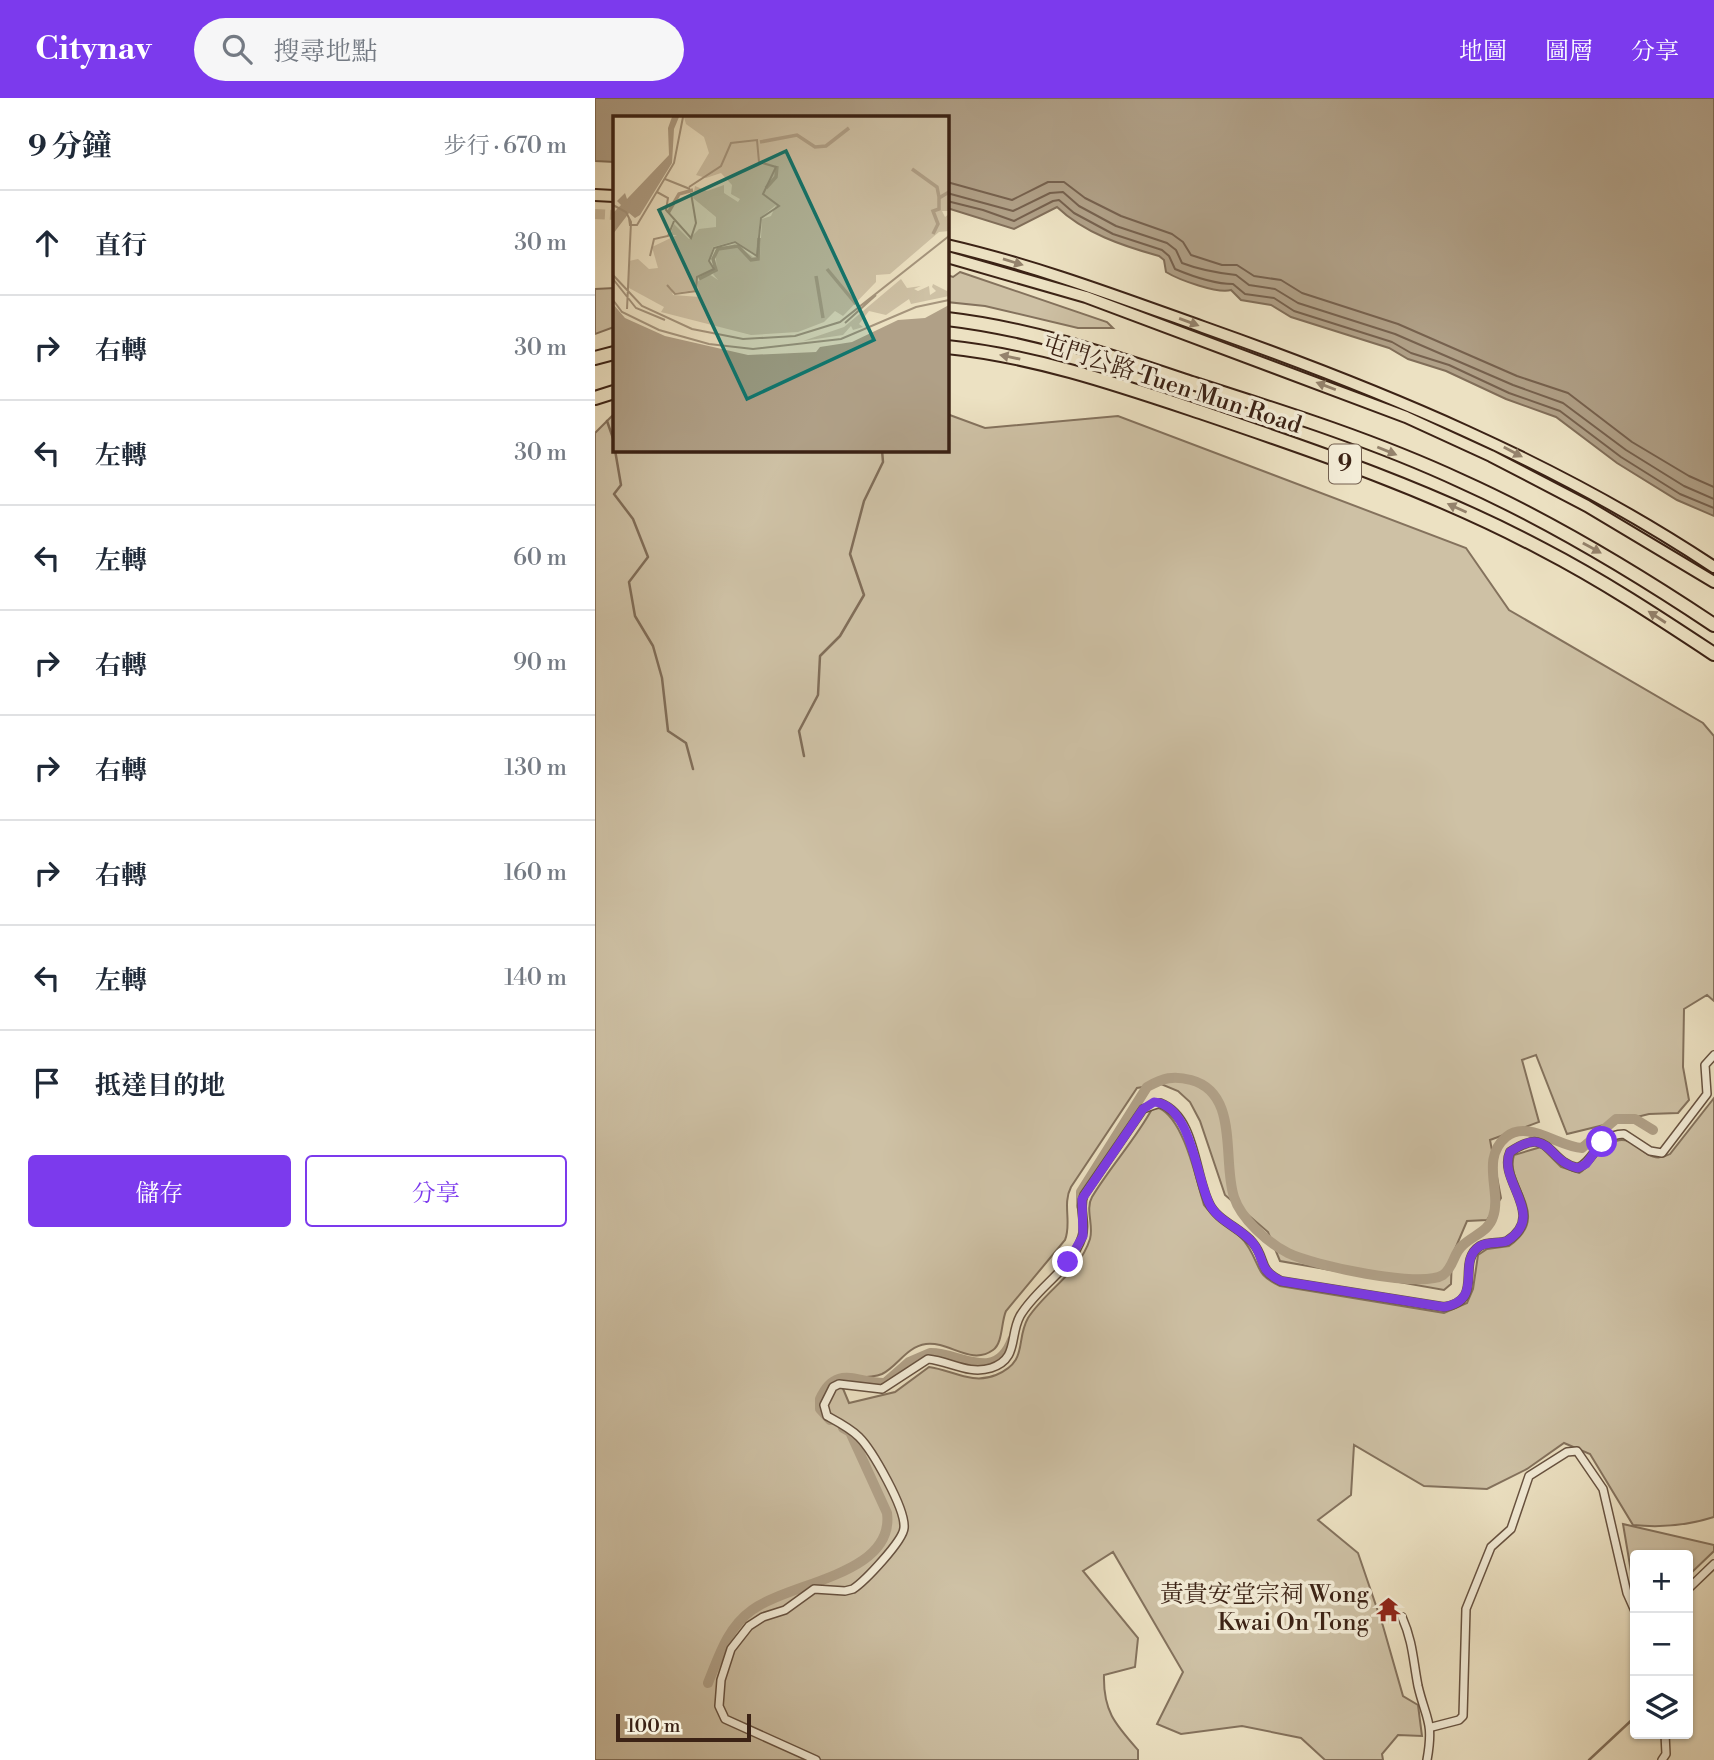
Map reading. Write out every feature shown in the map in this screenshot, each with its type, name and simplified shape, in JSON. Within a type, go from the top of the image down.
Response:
[{"type":"highway","name":"屯門公路 Tuen Mun Road","points":[[949,319],[1075,343],[1381,448],[1460,480],[1549,525],[1640,576],[1714,625]]},
{"type":"highway","name":"屯門公路 Tuen Mun Road","points":[[949,347],[979,350],[1050,366],[1154,397],[1276,438],[1453,506],[1554,555],[1625,596],[1714,654]]},
{"type":"highway","points":[[595,358],[613,353]]},
{"type":"highway","points":[[595,398],[613,392]]},
{"type":"main road","points":[[595,195],[613,196]]},
{"type":"main road","points":[[949,246],[1007,260],[1124,299],[1331,373],[1497,443],[1683,546],[1714,567]]},
{"type":"main road","points":[[949,258],[1036,282],[1121,311],[1406,417],[1492,456],[1587,506],[1714,582]]},
{"type":"street","points":[[816,1760],[725,1719],[719,1706],[721,1681],[731,1649],[748,1626],[763,1617],[785,1610],[814,1589],[853,1589],[902,1537],[904,1520],[897,1500],[864,1444],[827,1416],[824,1405],[833,1387],[839,1384],[882,1389],[928,1359],[975,1371],[992,1368],[1004,1361],[1012,1351],[1019,1318],[1078,1247],[1084,1230],[1081,1204],[1084,1195],[1143,1109],[1160,1103],[1176,1113],[1184,1128],[1209,1203],[1253,1243],[1269,1275],[1281,1281],[1444,1307],[1458,1303],[1465,1294],[1470,1258],[1474,1251],[1485,1244],[1507,1241],[1519,1228],[1523,1206],[1507,1169],[1510,1152],[1527,1143],[1542,1142],[1551,1147],[1564,1163],[1578,1168],[1587,1162],[1598,1145],[1615,1135],[1624,1134],[1650,1152],[1662,1153],[1707,1094],[1705,1065],[1714,1055]]},
{"type":"street","points":[[1431,1727],[1459,1720],[1463,1716],[1467,1609],[1491,1547],[1511,1529],[1529,1476],[1567,1452],[1577,1451],[1603,1489],[1630,1600]]},
{"type":"street","points":[[1693,1584],[1714,1563]]},
{"type":"street","points":[[1402,1617],[1413,1641],[1418,1686],[1431,1727],[1427,1760]]},
{"type":"street","points":[[1662,1760],[1665,1754],[1665,1739]]},
{"type":"shaded area","points":[[960,272],[1107,322],[1113,328],[1078,328],[985,306],[949,302],[949,276],[953,277]]},
{"type":"shaded area","points":[[613,288],[613,327],[595,334],[595,289]]},
{"type":"shaded area","points":[[613,415],[613,452],[949,452],[949,415],[985,428],[1118,416],[1466,548],[1509,610],[1703,723],[1714,736],[1714,1001],[1707,995],[1684,1009],[1683,1067],[1689,1100],[1678,1113],[1649,1114],[1567,1134],[1536,1055],[1522,1060],[1539,1122],[1490,1140],[1501,1198],[1487,1220],[1467,1221],[1452,1256],[1451,1284],[1444,1290],[1280,1261],[1268,1232],[1225,1195],[1200,1121],[1190,1102],[1178,1091],[1161,1084],[1137,1088],[1071,1187],[1067,1200],[1068,1227],[1065,1240],[1006,1311],[999,1342],[993,1350],[976,1355],[926,1344],[913,1349],[882,1374],[839,1379],[849,1403],[895,1392],[929,1367],[970,1378],[987,1378],[1013,1363],[1028,1318],[1070,1272],[1085,1251],[1091,1234],[1089,1207],[1092,1197],[1152,1109],[1159,1108],[1168,1114],[1175,1124],[1188,1151],[1204,1205],[1245,1242],[1267,1278],[1280,1286],[1444,1313],[1467,1303],[1473,1289],[1478,1255],[1487,1249],[1509,1246],[1522,1234],[1527,1223],[1525,1200],[1515,1178],[1514,1155],[1541,1147],[1561,1167],[1579,1173],[1605,1147],[1616,1141],[1630,1142],[1654,1157],[1661,1157],[1670,1154],[1714,1098],[1714,1517],[1674,1526],[1633,1525],[1590,1454],[1564,1443],[1527,1469],[1487,1489],[1424,1486],[1354,1445],[1351,1495],[1318,1520],[1358,1553],[1403,1696],[1418,1705],[1422,1736],[1398,1735],[1382,1754],[1383,1760],[1325,1760],[1301,1738],[1242,1726],[1181,1734],[1157,1724],[1183,1672],[1113,1552],[1083,1571],[1138,1638],[1135,1667],[1104,1675],[1104,1687],[1108,1708],[1138,1750],[1138,1760],[595,1760],[595,433]]},
{"type":"shaded area","points":[[1623,1524],[1714,1545],[1714,1551],[1693,1571],[1693,1550],[1630,1550],[1630,1565]]},
{"type":"water","points":[[595,98],[1714,98],[1714,516],[1677,500],[1617,463],[1556,417],[1506,399],[1446,371],[1408,359],[1389,348],[1291,317],[1271,305],[1241,300],[1231,290],[1208,288],[1180,279],[1166,272],[1164,260],[1159,256],[1118,243],[1092,231],[1057,207],[1014,229],[949,209],[949,116],[613,116],[613,162],[595,161]]},
{"type":"waterway","points":[[607,421],[613,438]]},
{"type":"waterway","points":[[615,452],[621,485],[614,494],[633,519],[648,557],[629,582],[635,616],[653,646],[662,678],[668,731],[686,743],[693,769]]},
{"type":"waterway","points":[[804,756],[799,731],[818,695],[820,656],[840,636],[864,595],[850,554],[864,501],[883,462],[882,452]]},
{"type":"waterway","points":[[1081,1206],[1081,1192],[1147,1087],[1168,1078],[1185,1078],[1206,1087],[1217,1099],[1226,1130],[1234,1197],[1243,1214],[1264,1237],[1288,1253],[1319,1263],[1366,1274],[1431,1279],[1447,1272],[1460,1248],[1491,1222],[1495,1207],[1494,1155],[1506,1137],[1514,1132],[1533,1132],[1582,1148],[1616,1119],[1635,1119],[1653,1130]]},
{"type":"waterway","points":[[830,1420],[820,1409],[820,1399],[833,1381],[848,1378],[885,1383],[909,1362],[930,1353],[986,1363],[1005,1353],[1012,1340]]},
{"type":"waterway","points":[[708,1683],[725,1643],[743,1617],[769,1600],[858,1564],[875,1550],[885,1534],[887,1513],[850,1432],[843,1428]]},
{"type":"waterway","points":[[1589,1760],[1630,1722]]},
{"type":"tunnel","points":[[595,214],[613,215]]},
{"type":"place","name":"黃貴安堂宗祠 Wong Kwai On Tong","points":[[1389,1609]]},
{"type":"route","points":[[1068,1262],[1083,1236],[1081,1204],[1084,1195],[1143,1109],[1154,1102],[1168,1106],[1176,1113],[1184,1128],[1209,1203],[1253,1243],[1262,1267],[1269,1275],[1281,1281],[1444,1307],[1458,1303],[1465,1294],[1469,1281],[1470,1258],[1474,1251],[1485,1244],[1507,1241],[1519,1228],[1523,1206],[1507,1169],[1510,1152],[1527,1143],[1542,1142],[1551,1147],[1564,1163],[1578,1168],[1586,1164],[1595,1148],[1602,1142]]}]
